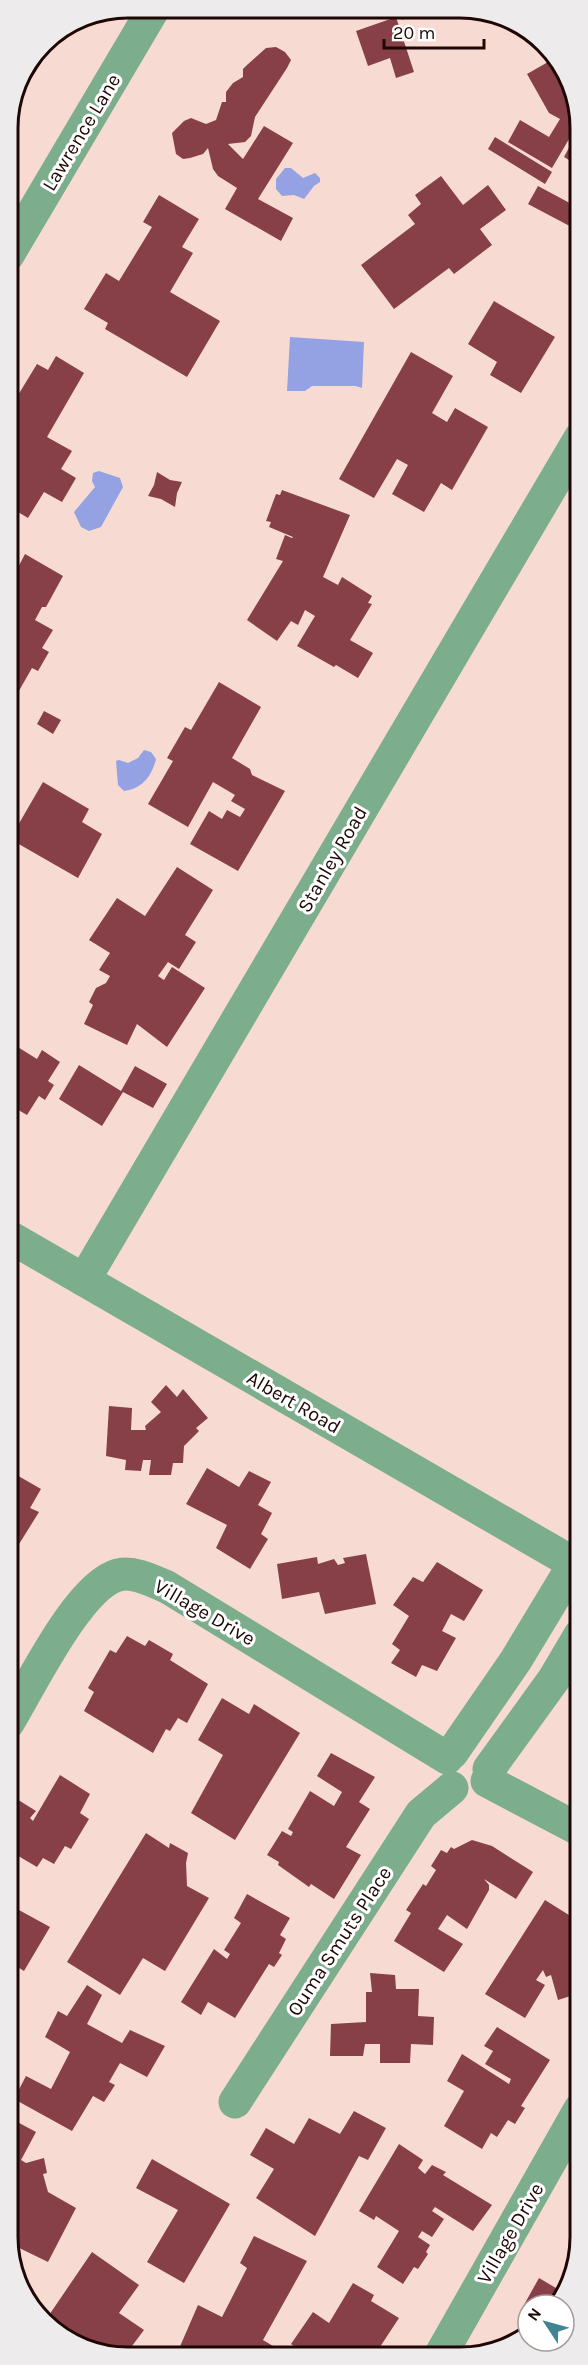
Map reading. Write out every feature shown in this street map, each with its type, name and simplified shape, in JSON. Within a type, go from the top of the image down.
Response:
[{"type":"street","name":"Lawrence Lane","points":[[18,238],[148,18]]},
{"type":"street","name":"Stanley Road","points":[[84,1280],[570,455]]},
{"type":"street","name":"Albert Road","points":[[18,1242],[570,1561]]},
{"type":"street","name":"Village Drive","points":[[18,1705],[59,1637],[88,1596],[104,1581],[119,1575],[130,1575],[146,1578],[167,1587],[450,1766]]},
{"type":"street","name":"Ouma Smuts Place","points":[[235,2102],[421,1814],[570,1576]]},
{"type":"street","points":[[450,1766],[461,1792],[471,1793],[480,1789],[570,1652]]},
{"type":"street","points":[[488,1775],[570,1824]]},
{"type":"street","name":"Village Drive","points":[[445,2347],[570,2127]]},
{"type":"water","points":[[285,168],[291,168],[303,178],[315,173],[320,178],[320,182],[304,199],[294,195],[282,196],[276,189],[276,179]]},
{"type":"water","points":[[290,337],[364,342],[362,388],[312,386],[305,391],[287,391]]},
{"type":"water","points":[[99,471],[120,478],[123,487],[101,527],[89,531],[81,527],[74,512],[95,487],[92,481],[93,473]]},
{"type":"water","points":[[144,750],[151,752],[156,759],[152,771],[136,788],[124,791],[118,785],[116,761],[128,763],[138,758]]},
{"type":"building","points":[[396,18],[414,72],[396,78],[390,58],[368,66],[356,31]]},
{"type":"building","points":[[276,47],[285,52],[291,60],[255,117],[251,136],[245,142],[228,144],[243,159],[264,126],[293,143],[258,199],[293,218],[281,241],[225,209],[237,188],[218,176],[213,169],[208,148],[203,154],[190,158],[183,159],[176,154],[172,133],[184,121],[191,118],[206,124],[216,120],[222,102],[226,102],[226,92],[233,83],[243,77],[243,69],[266,48]]},
{"type":"building","points":[[48,52],[27,85],[37,67]]},
{"type":"building","points":[[548,62],[559,80],[566,100],[570,137],[552,168],[508,142],[520,120],[549,137],[560,119],[549,113],[527,74]]},
{"type":"building","points":[[495,137],[552,172],[545,184],[488,149]]},
{"type":"building","points":[[570,146],[570,161],[564,157]]},
{"type":"building","points":[[441,176],[463,205],[488,185],[506,210],[480,229],[492,245],[454,274],[449,268],[394,309],[361,265],[415,224],[408,215],[421,204],[415,195]]},
{"type":"building","points":[[538,186],[570,203],[570,226],[528,204]]},
{"type":"building","points":[[159,195],[199,219],[182,247],[193,253],[170,292],[220,321],[187,377],[105,329],[108,323],[84,309],[106,273],[119,281],[152,227],[143,222]]},
{"type":"building","points":[[494,301],[555,337],[521,393],[490,375],[497,362],[468,344]]},
{"type":"building","points":[[411,352],[453,376],[432,413],[447,422],[455,408],[488,427],[452,490],[441,483],[424,512],[392,494],[408,465],[397,459],[374,498],[339,479]]},
{"type":"building","points":[[56,356],[84,373],[47,437],[72,451],[61,469],[76,478],[62,502],[44,492],[28,518],[18,512],[18,395],[37,364],[48,370]]},
{"type":"building","points":[[157,472],[170,480],[182,482],[177,493],[175,507],[161,499],[148,496]]},
{"type":"building","points":[[282,490],[350,515],[323,577],[338,585],[342,577],[372,596],[368,603],[372,604],[350,640],[373,653],[358,678],[297,646],[315,616],[305,610],[298,625],[291,621],[277,641],[247,620],[283,561],[276,559],[285,535],[293,537],[269,527],[271,522],[266,521],[276,494],[280,495]]},
{"type":"building","points":[[25,554],[63,576],[46,607],[42,607],[35,620],[53,630],[42,648],[49,652],[38,671],[32,668],[18,692],[18,567]]},
{"type":"building","points":[[219,682],[261,707],[232,758],[250,769],[252,775],[285,791],[238,871],[190,844],[209,811],[222,819],[227,810],[240,817],[245,809],[231,801],[235,795],[213,782],[188,827],[148,804],[173,761],[167,758],[185,727],[191,730]]},
{"type":"building","points":[[44,711],[61,720],[53,734],[37,724]]},
{"type":"building","points":[[43,782],[89,809],[82,822],[102,834],[78,878],[18,844],[18,825]]},
{"type":"building","points":[[177,867],[213,890],[185,935],[196,942],[179,969],[168,962],[158,976],[164,980],[172,967],[205,988],[167,1047],[137,1024],[127,1045],[84,1024],[93,1005],[89,1002],[96,988],[106,983],[110,976],[99,970],[110,953],[89,940],[117,898],[145,916]]},
{"type":"building","points":[[18,1047],[37,1059],[42,1050],[60,1062],[48,1081],[54,1085],[45,1100],[39,1096],[27,1115],[18,1110]]},
{"type":"building","points":[[79,1065],[121,1091],[135,1066],[167,1084],[153,1108],[123,1092],[102,1126],[59,1099]]},
{"type":"building","points":[[166,1385],[177,1397],[183,1389],[208,1418],[196,1428],[199,1431],[184,1446],[183,1463],[173,1463],[171,1475],[149,1475],[151,1460],[143,1460],[141,1471],[125,1470],[126,1460],[106,1456],[109,1406],[132,1408],[131,1430],[146,1430],[145,1426],[161,1412],[151,1402]]},
{"type":"building","points":[[207,1468],[239,1487],[249,1471],[271,1482],[258,1505],[272,1513],[261,1534],[268,1539],[250,1569],[216,1548],[227,1525],[186,1504]]},
{"type":"building","points":[[18,1476],[41,1489],[30,1508],[39,1512],[18,1546]]},
{"type":"building","points":[[366,1554],[376,1604],[325,1614],[319,1592],[282,1599],[277,1564],[317,1557],[318,1564],[334,1559],[338,1565],[345,1563],[343,1558]]},
{"type":"building","points":[[437,1562],[483,1590],[464,1621],[451,1614],[442,1631],[456,1638],[437,1671],[422,1665],[416,1677],[391,1663],[400,1650],[392,1644],[409,1616],[393,1605],[413,1577],[423,1582]]},
{"type":"building","points":[[127,1636],[145,1646],[149,1640],[173,1654],[170,1660],[208,1684],[187,1723],[178,1718],[170,1731],[166,1729],[153,1753],[84,1711],[94,1692],[88,1688],[110,1650],[116,1653]]},
{"type":"building","points":[[222,1698],[249,1714],[254,1704],[300,1733],[235,1840],[191,1813],[223,1755],[198,1740]]},
{"type":"building","points":[[331,1753],[375,1777],[359,1802],[370,1809],[346,1847],[361,1855],[334,1899],[311,1884],[309,1887],[267,1855],[282,1831],[291,1836],[293,1832],[288,1829],[310,1791],[334,1806],[342,1792],[317,1776]]},
{"type":"building","points":[[60,1775],[90,1794],[80,1813],[89,1819],[71,1849],[65,1846],[54,1864],[43,1858],[37,1867],[18,1856],[18,1800],[36,1811],[30,1818],[33,1821]]},
{"type":"building","points":[[146,1833],[169,1848],[170,1843],[188,1853],[187,1886],[209,1898],[165,1971],[143,1958],[120,1995],[67,1962]]},
{"type":"building","points":[[472,1840],[492,1846],[533,1872],[516,1899],[484,1879],[489,1885],[489,1890],[467,1929],[447,1915],[438,1929],[463,1944],[444,1972],[394,1941],[411,1913],[406,1910],[423,1884],[426,1886],[436,1870],[431,1866],[441,1850],[447,1853],[451,1847],[454,1849]]},
{"type":"building","points":[[247,1894],[290,1918],[280,1935],[286,1939],[279,1953],[282,1955],[274,1967],[269,1964],[235,2018],[208,2002],[201,2015],[181,2002],[214,1949],[227,1959],[230,1954],[224,1950],[241,1923],[234,1918]]},
{"type":"building","points":[[545,1900],[570,1916],[570,1996],[558,2000],[551,1975],[546,1977],[543,1970],[536,1980],[545,1985],[525,2018],[485,1994]]},
{"type":"building","points":[[18,1909],[50,1927],[24,1971],[18,1967]]},
{"type":"building","points":[[370,1973],[395,1975],[396,1989],[419,1989],[418,2016],[434,2017],[433,2045],[411,2044],[410,2063],[380,2063],[380,2044],[365,2044],[363,2056],[330,2056],[331,2024],[366,2022],[366,1992],[372,1992]]},
{"type":"building","points":[[87,1985],[102,1995],[87,2024],[122,2043],[130,2030],[165,2046],[147,2077],[120,2063],[109,2082],[115,2085],[104,2102],[93,2096],[72,2131],[18,2101],[18,2091],[26,2076],[51,2089],[70,2052],[45,2037],[58,2011],[67,2016]]},
{"type":"building","points":[[497,2027],[550,2060],[521,2106],[525,2108],[515,2124],[508,2120],[497,2137],[491,2133],[482,2149],[444,2126],[464,2091],[447,2081],[462,2054],[509,2084],[511,2079],[485,2064],[493,2051],[484,2046]]},
{"type":"building","points":[[354,2111],[386,2128],[368,2160],[359,2156],[315,2236],[256,2198],[274,2169],[250,2155],[266,2128],[294,2144],[309,2118],[340,2134]]},
{"type":"building","points":[[18,2122],[36,2132],[21,2160],[26,2163],[44,2158],[47,2173],[43,2174],[48,2192],[76,2208],[48,2262],[19,2248]]},
{"type":"building","points":[[399,2144],[423,2160],[418,2168],[425,2174],[432,2165],[446,2172],[443,2175],[492,2205],[473,2231],[435,2207],[432,2211],[444,2219],[432,2237],[422,2231],[418,2237],[430,2245],[426,2252],[428,2254],[418,2269],[414,2267],[403,2284],[377,2267],[399,2231],[376,2216],[374,2220],[359,2211]]},
{"type":"building","points":[[152,2159],[230,2204],[184,2283],[147,2262],[178,2210],[136,2188]]},
{"type":"building","points":[[254,2236],[307,2261],[263,2340],[272,2347],[180,2347],[198,2305],[222,2317],[247,2268],[240,2263]]},
{"type":"building","points":[[92,2252],[139,2285],[119,2313],[144,2330],[133,2347],[107,2345],[86,2339],[73,2332],[50,2314]]},
{"type":"building","points":[[539,2278],[557,2289],[555,2292],[531,2293]]},
{"type":"building","points":[[353,2283],[374,2295],[371,2301],[399,2318],[380,2347],[295,2347],[291,2344],[313,2312],[329,2323]]}]
